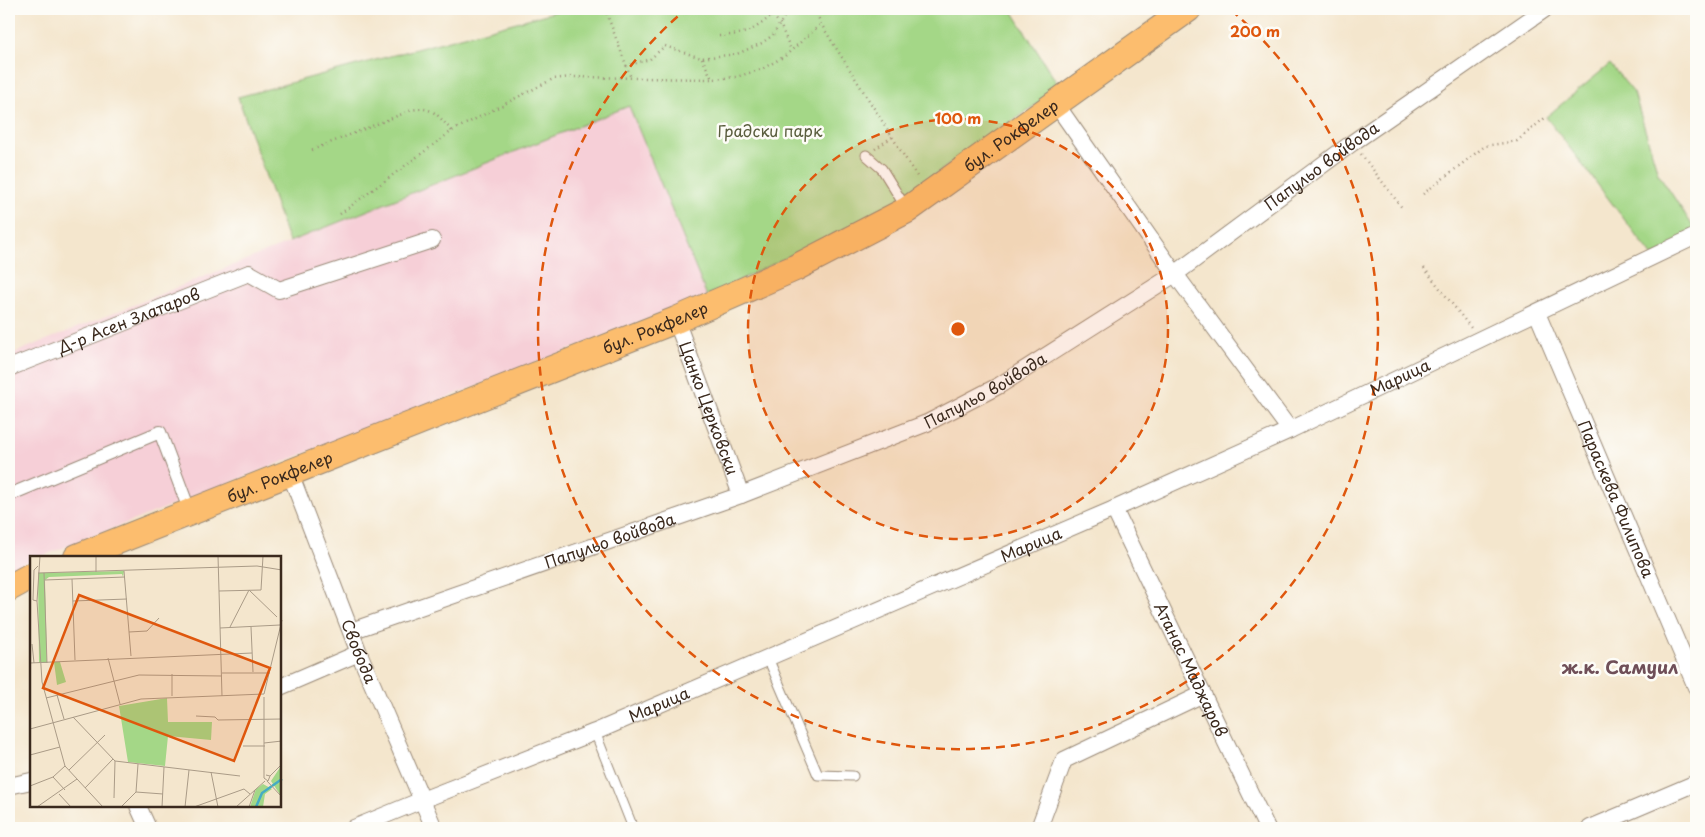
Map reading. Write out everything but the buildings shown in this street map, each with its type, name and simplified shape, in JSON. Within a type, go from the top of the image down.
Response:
[{"type":"main road","name":"бул. Рокфелер","points":[[80,556],[676,320],[795,268],[908,210],[1188,9]]},
{"type":"main road","points":[[9,580],[30,575]]},
{"type":"main road","points":[[9,588],[30,576]]},
{"type":"street","name":"Папульо войвода","points":[[351,631],[741,495],[927,423],[1000,385],[1174,274],[1352,143],[1545,9]]},
{"type":"street","points":[[1056,104],[1174,274],[1290,430]]},
{"type":"street","name":"Марица","points":[[354,828],[595,732],[1114,509],[1290,430],[1696,236]]},
{"type":"street","name":"Д-р Асен Златаров","points":[[9,368],[249,273],[279,290],[432,240]]},
{"type":"street","name":"Параскева Филипова","points":[[1537,312],[1696,687]]},
{"type":"street","name":"Цанко Церковски","points":[[676,320],[741,495]]},
{"type":"street","points":[[9,496],[160,432],[190,512]]},
{"type":"street","name":"Свобода","points":[[290,473],[359,653],[434,828]]},
{"type":"street","name":"Атанас Маджаров","points":[[1114,509],[1267,828]]},
{"type":"street","points":[[281,687],[359,653]]},
{"type":"street","points":[[1040,828],[1064,760],[1203,694]]},
{"type":"street","points":[[9,786],[30,781]]},
{"type":"street","points":[[1590,828],[1696,783]]},
{"type":"street","points":[[138,807],[148,828]]},
{"type":"lane","points":[[866,155],[882,169],[908,210]]},
{"type":"lane","points":[[768,658],[818,775],[853,776]]},
{"type":"lane","points":[[595,732],[633,828]]},
{"type":"path","points":[[604,9],[631,78]]},
{"type":"path","points":[[626,66],[650,59],[665,46],[702,58],[736,54],[762,44],[773,35],[788,9]]},
{"type":"path","points":[[815,9],[822,24],[929,195]]},
{"type":"path","points":[[718,36],[743,34],[757,29],[772,15],[780,24],[791,50]]},
{"type":"path","points":[[340,214],[452,131],[553,79],[571,76],[712,79],[736,77],[762,69],[791,50],[822,24]]},
{"type":"path","points":[[702,58],[712,79]]},
{"type":"path","points":[[312,150],[423,107],[432,111],[452,131]]},
{"type":"path","points":[[1423,194],[1485,146],[1517,140],[1546,117]]},
{"type":"path","points":[[866,155],[892,137]]},
{"type":"path","points":[[1352,143],[1403,209]]},
{"type":"path","points":[[1424,268],[1480,340]]},
{"type":"shaded area","points":[[629,106],[707,296],[43,556],[30,556],[30,560],[9,569],[9,355]]},
{"type":"green space","name":"Градски парк","points":[[565,9],[1011,9],[1060,88],[884,210],[707,296],[629,106],[289,242],[238,97]]},
{"type":"green space","points":[[1610,64],[1634,93],[1658,173],[1696,231],[1653,257],[1546,117]]},
{"type":"district","name":"ж.к. Самуил","points":[[1620,668]]}]
